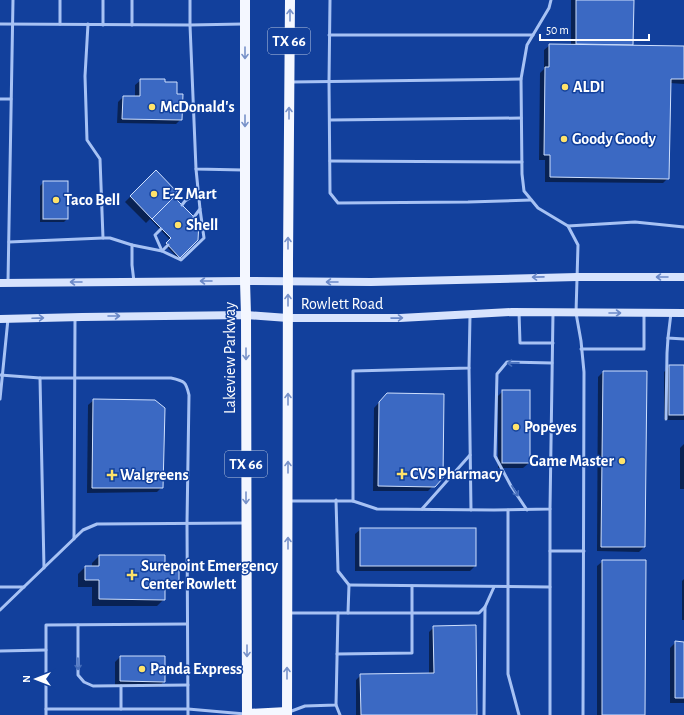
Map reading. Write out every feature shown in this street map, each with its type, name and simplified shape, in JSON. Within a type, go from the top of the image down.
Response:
[{"type":"main road","name":"Lakeview Parkway","points":[[245,0],[244,170],[247,715]]},
{"type":"main road","name":"TX 66","points":[[287,714],[290,0]]},
{"type":"main road","name":"Rowlett Road","points":[[4,282],[378,282],[684,276]]},
{"type":"main road","points":[[0,291],[4,282]]},
{"type":"main road","name":"Rowlett Road","points":[[4,319],[246,316],[288,318],[400,318],[519,312],[684,313]]},
{"type":"main road","points":[[247,715],[287,714]]},
{"type":"lane","points":[[4,282],[9,242],[13,0]]},
{"type":"lane","points":[[60,0],[60,24]]},
{"type":"lane","points":[[103,0],[103,25]]},
{"type":"lane","points":[[132,0],[132,25]]},
{"type":"lane","points":[[9,242],[110,238],[132,246],[162,251],[181,260],[204,238],[196,169],[190,0]]},
{"type":"lane","points":[[330,0],[330,193],[338,203],[531,200]]},
{"type":"lane","points":[[551,0],[549,8],[527,45],[521,79],[522,174],[524,191],[531,200],[538,208],[568,226],[578,245],[576,313],[584,372],[583,715]]},
{"type":"lane","points":[[0,24],[245,24]]},
{"type":"lane","points":[[88,24],[85,76],[87,140],[100,158],[103,238]]},
{"type":"lane","points":[[329,35],[533,35]]},
{"type":"lane","points":[[289,82],[521,79]]},
{"type":"lane","points":[[0,99],[12,99]]},
{"type":"lane","points":[[330,120],[521,118]]},
{"type":"lane","points":[[330,161],[522,162]]},
{"type":"lane","points":[[196,169],[244,170]]},
{"type":"lane","points":[[182,205],[198,193]]},
{"type":"lane","points":[[194,217],[200,209]]},
{"type":"lane","points":[[568,226],[635,222],[684,228]]},
{"type":"lane","points":[[161,228],[155,235],[162,251]]},
{"type":"lane","points":[[162,251],[168,245]]},
{"type":"lane","points":[[132,246],[134,282]]},
{"type":"lane","points":[[519,312],[520,343],[552,343]]},
{"type":"lane","points":[[550,715],[550,509],[553,313]]},
{"type":"lane","points":[[581,349],[644,349],[644,313]]},
{"type":"lane","points":[[666,419],[667,353],[671,313]]},
{"type":"lane","points":[[470,314],[469,368],[471,510]]},
{"type":"lane","points":[[74,539],[75,317]]},
{"type":"lane","points":[[0,399],[4,319]]},
{"type":"lane","points":[[668,338],[684,339]]},
{"type":"lane","points":[[527,510],[511,486],[495,456],[497,374],[507,362],[552,363]]},
{"type":"lane","points":[[353,501],[353,371],[469,368]]},
{"type":"lane","points":[[1,375],[40,378],[171,378],[181,380],[186,385],[189,395],[187,523],[188,715]]},
{"type":"lane","points":[[40,378],[44,568]]},
{"type":"lane","points":[[422,509],[470,455]]},
{"type":"lane","points":[[336,500],[338,571],[349,585],[348,613]]},
{"type":"lane","points":[[288,501],[353,501],[377,509],[550,509]]},
{"type":"lane","points":[[508,510],[508,674],[519,715]]},
{"type":"lane","points":[[0,610],[83,530],[97,524],[246,523]]},
{"type":"lane","points":[[550,551],[584,551]]},
{"type":"lane","points":[[349,585],[550,587]]},
{"type":"lane","points":[[337,654],[412,653],[412,586]]},
{"type":"lane","points":[[0,587],[24,587]]},
{"type":"lane","points":[[288,613],[479,613],[485,606],[494,587]]},
{"type":"lane","points":[[484,715],[485,606]]},
{"type":"lane","points":[[338,613],[336,704],[340,715]]},
{"type":"lane","points":[[78,624],[78,675],[84,682],[93,686],[188,685]]},
{"type":"lane","points":[[46,715],[46,625],[187,624]]},
{"type":"lane","points":[[0,651],[46,650]]},
{"type":"lane","points":[[121,686],[121,709]]},
{"type":"lane","points":[[287,714],[305,706],[336,704]]},
{"type":"lane","points":[[46,709],[188,709],[247,715]]},
{"type":"building","points":[[576,0],[634,0],[633,45],[576,44]]},
{"type":"building","points":[[549,44],[684,46],[684,79],[671,79],[669,179],[550,177],[550,155],[544,155],[545,67],[549,67]]},
{"type":"building","name":"McDonald's","points":[[140,79],[165,79],[165,82],[177,82],[177,94],[183,94],[182,120],[122,119],[123,96],[140,96]]},
{"type":"building","name":"E-Z Mart","points":[[156,170],[178,193],[152,219],[130,196]]},
{"type":"building","name":"Taco Bell","points":[[43,181],[68,181],[68,219],[43,219]]},
{"type":"building","name":"Shell","points":[[174,197],[199,222],[198,240],[180,258],[166,243],[171,238],[152,219]]},
{"type":"building","points":[[669,365],[684,365],[684,415],[669,415]]},
{"type":"building","points":[[603,371],[647,371],[645,547],[601,547]]},
{"type":"building","name":"Popeyes","points":[[502,390],[530,390],[530,463],[502,463]]},
{"type":"building","name":"CVS Pharmacy","points":[[387,393],[444,394],[443,478],[435,487],[378,486],[379,402]]},
{"type":"building","name":"Walgreens","points":[[93,399],[155,400],[165,408],[163,488],[92,488]]},
{"type":"building","points":[[360,528],[476,528],[476,566],[360,566]]},
{"type":"building","name":"Surepoint Emergency Center Rowlett","points":[[99,555],[165,555],[165,570],[179,570],[179,583],[165,583],[165,600],[99,599],[99,580],[85,580],[85,566],[99,566]]},
{"type":"building","points":[[602,560],[646,560],[645,715],[602,715]]},
{"type":"building","points":[[476,625],[477,715],[361,715],[360,674],[434,673],[433,626]]},
{"type":"building","points":[[675,641],[684,642],[684,698],[675,698]]},
{"type":"building","name":"Panda Express","points":[[120,656],[165,656],[165,682],[120,681]]},
{"type":"place","name":"ALDI","points":[[565,87]]},
{"type":"place","name":"McDonald's","points":[[152,107]]},
{"type":"place","name":"Goody Goody","points":[[564,139]]},
{"type":"place","name":"E-Z Mart","points":[[154,194]]},
{"type":"place","name":"Taco Bell","points":[[56,200]]},
{"type":"place","name":"Shell","points":[[178,225]]},
{"type":"place","name":"Popeyes","points":[[516,427]]},
{"type":"place","name":"Game Master","points":[[622,461]]},
{"type":"place","name":"CVS Pharmacy","points":[[402,474]]},
{"type":"place","name":"Walgreens","points":[[112,475]]},
{"type":"place","name":"Surepoint Emergency Center Rowlett","points":[[132,575]]},
{"type":"place","name":"Panda Express","points":[[142,669]]}]
